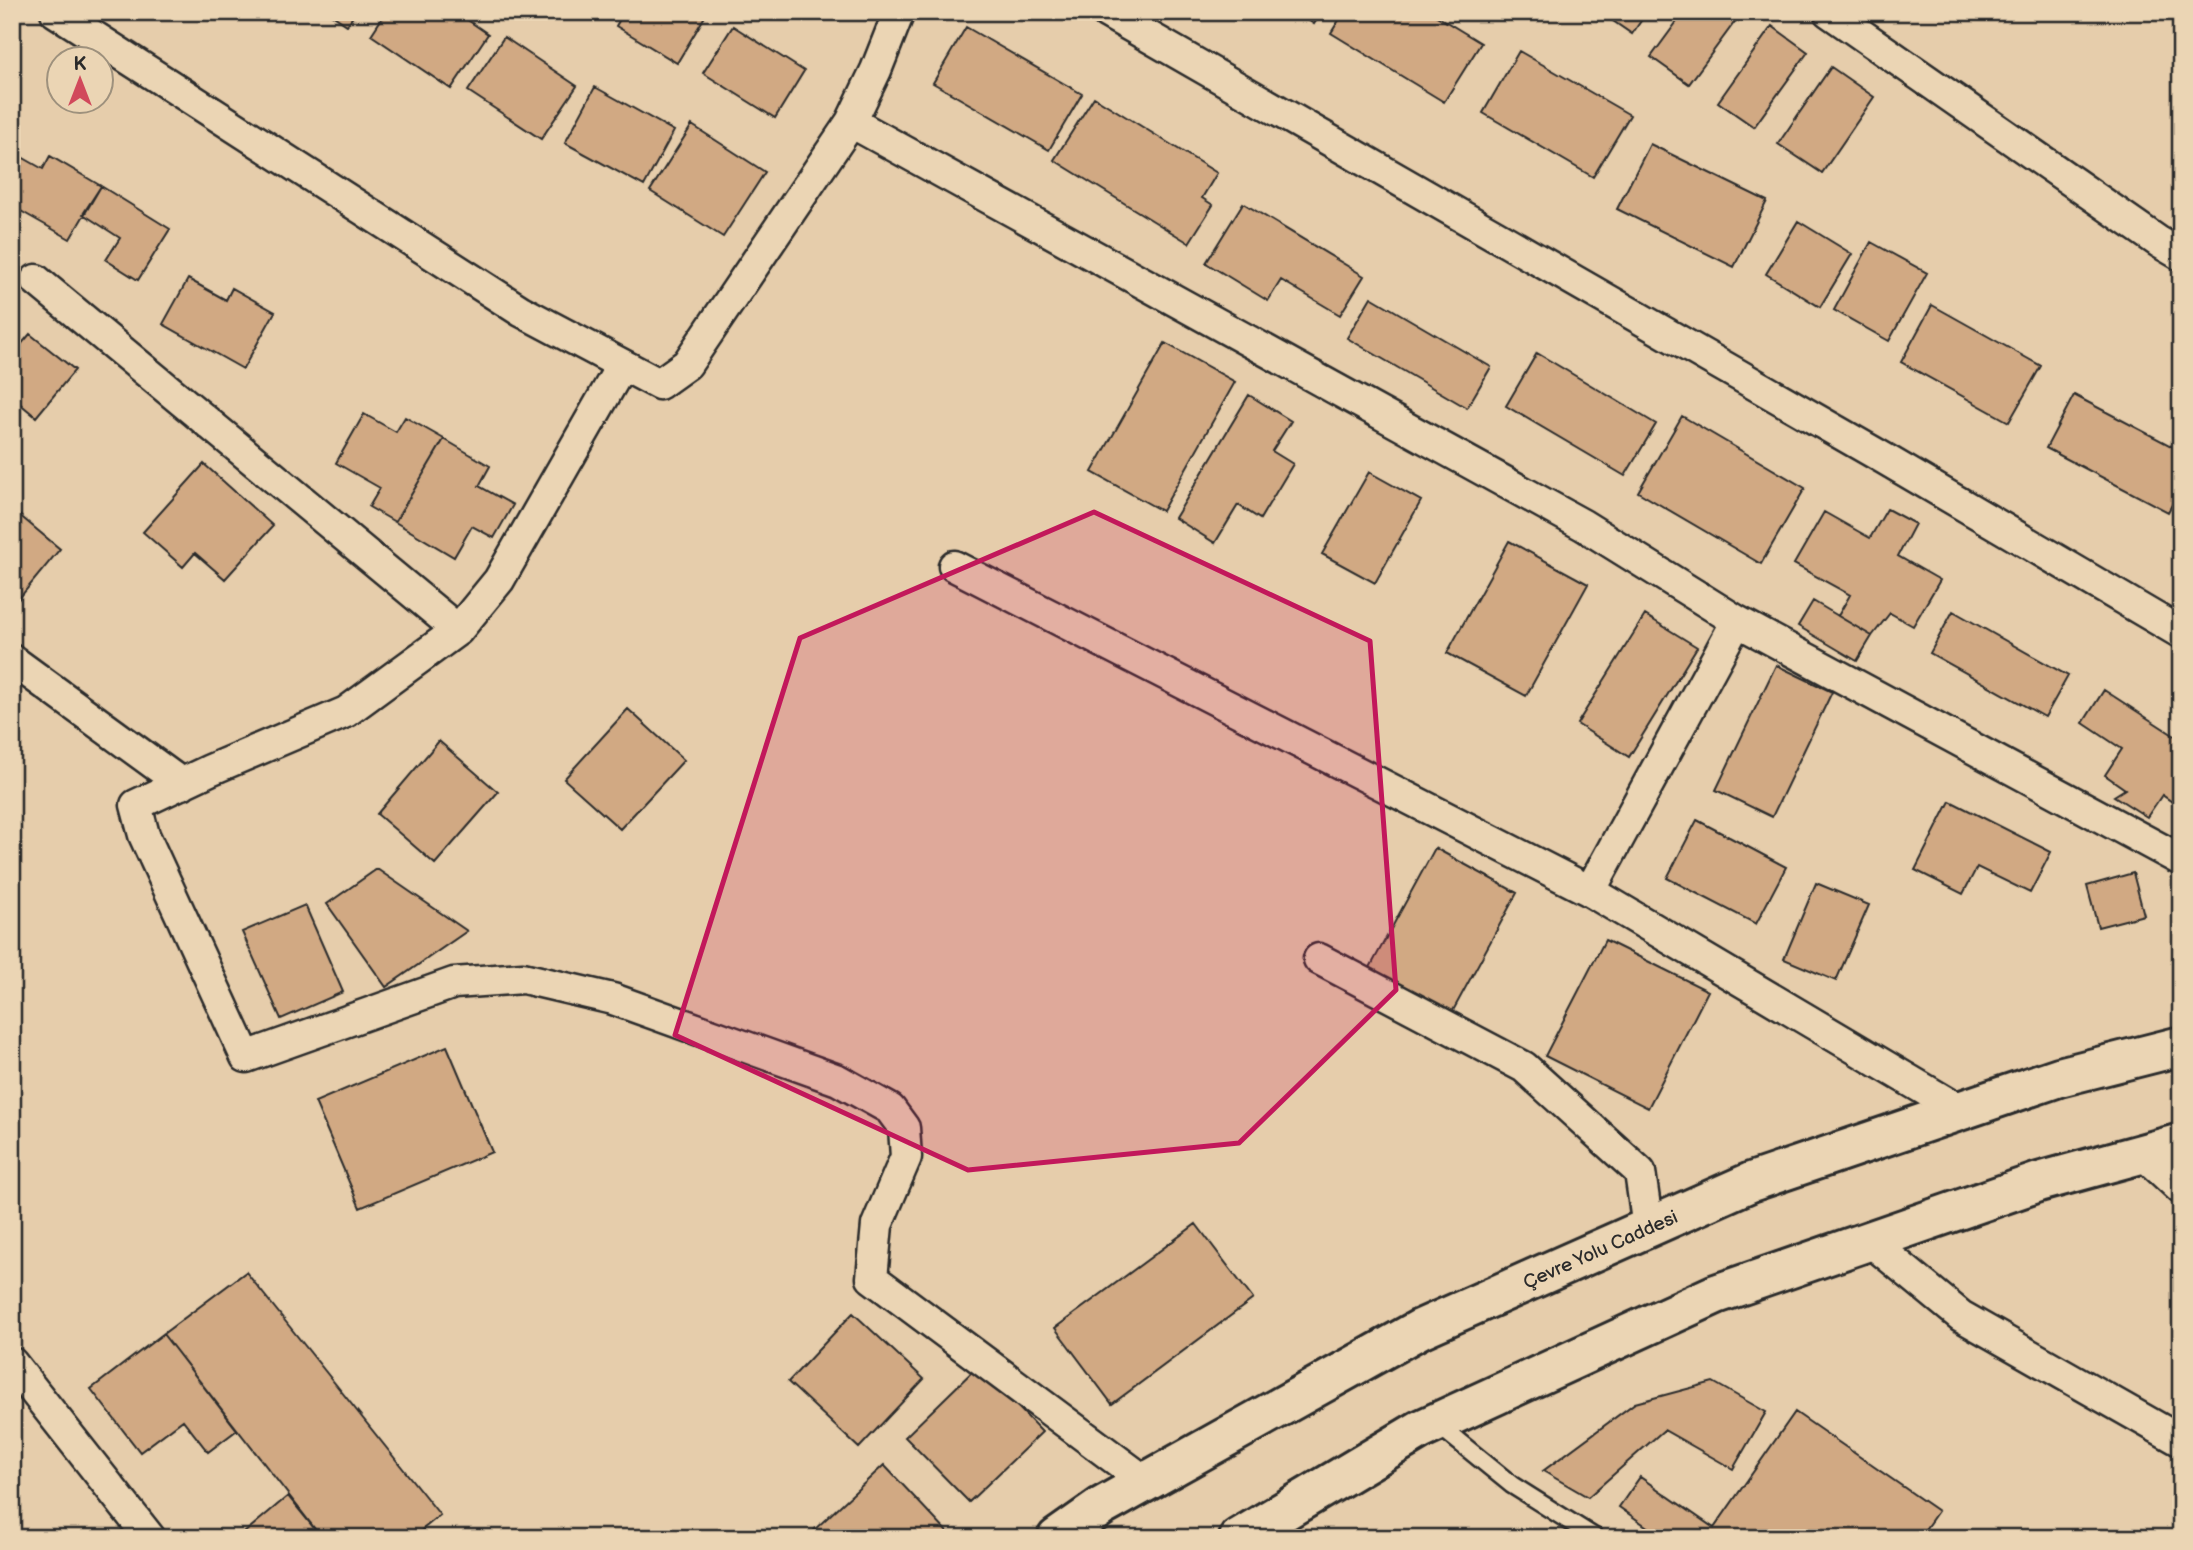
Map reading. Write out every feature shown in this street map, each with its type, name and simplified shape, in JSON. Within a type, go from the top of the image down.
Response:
[{"type":"highway","name":"Çevre Yolu Caddesi","points":[[1057,1538],[1101,1507],[1420,1329],[1751,1182],[2059,1077],[2181,1046]]},
{"type":"highway","points":[[1239,1538],[1436,1423],[1716,1294],[2039,1182],[2181,1143]]},
{"type":"street","points":[[55,12],[522,312],[659,384],[687,364],[851,122],[899,12]]},
{"type":"street","points":[[1106,12],[1885,459],[2181,633]]},
{"type":"street","points":[[1829,12],[2181,255]]},
{"type":"street","points":[[851,122],[1583,525],[1737,621],[2181,860]]},
{"type":"street","points":[[36,281],[458,629]]},
{"type":"street","points":[[622,365],[499,580],[458,629],[346,712],[136,805],[144,835],[246,1057],[454,983],[523,978],[613,999],[838,1080],[890,1109],[904,1128],[906,1157],[877,1225],[872,1278],[1146,1482]]},
{"type":"street","points":[[954,566],[1590,891],[1961,1111]]},
{"type":"street","points":[[1590,891],[1737,621]]},
{"type":"street","points":[[12,660],[182,784]]},
{"type":"street","points":[[1319,958],[1524,1067],[1640,1172],[1648,1228]]},
{"type":"street","points":[[2143,1154],[2181,1189]]},
{"type":"street","points":[[1870,1241],[1961,1315],[2181,1441]]},
{"type":"street","points":[[12,1363],[150,1538]]},
{"type":"lane","points":[[1436,1423],[1512,1485],[1596,1538]]},
{"type":"highlighted area","points":[[1094,512],[1370,641],[1396,990],[1239,1143],[968,1170],[675,1035],[800,638]]},
{"type":"building","points":[[328,12],[356,12],[347,25]]},
{"type":"building","points":[[386,12],[456,12],[488,34],[451,89],[371,35]]},
{"type":"building","points":[[624,12],[707,13],[677,63],[616,26]]},
{"type":"building","points":[[1296,12],[1322,12],[1314,24]]},
{"type":"building","points":[[1344,12],[1430,12],[1481,43],[1444,102],[1331,33]]},
{"type":"building","points":[[1600,12],[1647,12],[1632,34]]},
{"type":"building","points":[[1684,12],[1742,12],[1689,84],[1651,57]]},
{"type":"building","points":[[733,26],[804,71],[775,118],[703,73]]},
{"type":"building","points":[[1772,26],[1808,52],[1754,127],[1718,102]]},
{"type":"building","points":[[966,27],[1082,94],[1049,150],[933,83]]},
{"type":"building","points":[[504,37],[577,86],[541,139],[468,91]]},
{"type":"building","points":[[1519,51],[1630,115],[1593,177],[1483,113]]},
{"type":"building","points":[[1831,67],[1874,97],[1822,173],[1778,144]]},
{"type":"building","points":[[595,87],[674,131],[644,186],[565,143]]},
{"type":"building","points":[[1094,97],[1217,173],[1202,198],[1213,205],[1189,243],[1054,160]]},
{"type":"building","points":[[692,125],[765,172],[723,237],[650,191]]},
{"type":"building","points":[[1650,144],[1767,201],[1734,267],[1617,209]]},
{"type":"building","points":[[13,152],[43,169],[50,156],[101,186],[70,239],[12,206]]},
{"type":"building","points":[[101,186],[170,229],[138,280],[106,260],[120,238],[83,214]]},
{"type":"building","points":[[1243,203],[1364,276],[1340,315],[1281,280],[1268,301],[1206,263]]},
{"type":"building","points":[[1798,221],[1852,254],[1820,307],[1766,274]]},
{"type":"building","points":[[1871,242],[1927,273],[1889,341],[1834,310]]},
{"type":"building","points":[[188,279],[226,300],[232,288],[275,312],[243,369],[163,324]]},
{"type":"building","points":[[1371,297],[1491,367],[1467,408],[1347,338]]},
{"type":"building","points":[[1932,305],[2041,366],[2009,422],[1901,362]]},
{"type":"building","points":[[30,334],[75,370],[36,417],[12,397],[12,355]]},
{"type":"building","points":[[1165,343],[1235,382],[1162,511],[1092,472]]},
{"type":"building","points":[[1537,353],[1656,424],[1625,476],[1506,406]]},
{"type":"building","points":[[1249,395],[1291,421],[1272,451],[1293,464],[1260,519],[1238,505],[1215,543],[1175,518]]},
{"type":"building","points":[[2074,395],[2181,451],[2181,488],[2168,512],[2046,448]]},
{"type":"building","points":[[364,414],[396,432],[405,417],[444,439],[395,522],[369,507],[380,488],[336,463]]},
{"type":"building","points":[[1682,416],[1805,488],[1761,564],[1638,492]]},
{"type":"building","points":[[444,439],[490,466],[479,486],[513,505],[494,538],[472,526],[454,557],[395,522]]},
{"type":"building","points":[[204,464],[273,526],[225,579],[195,553],[183,567],[143,532]]},
{"type":"building","points":[[1369,472],[1421,501],[1375,583],[1322,554]]},
{"type":"building","points":[[12,509],[60,549],[12,607]]},
{"type":"building","points":[[1887,509],[1915,524],[1898,556],[1940,580],[1913,626],[1890,613],[1872,636],[1838,616],[1850,595],[1794,564],[1824,512],[1870,538]]},
{"type":"building","points":[[1509,541],[1588,584],[1526,696],[1447,653]]},
{"type":"building","points":[[1813,601],[1872,636],[1857,661],[1798,626]]},
{"type":"building","points":[[1953,611],[2068,676],[2045,717],[1930,653]]},
{"type":"building","points":[[1645,615],[1697,647],[1629,757],[1577,724]]},
{"type":"building","points":[[1776,665],[1832,692],[1772,817],[1716,790]]},
{"type":"building","points":[[2104,690],[2181,740],[2181,808],[2162,795],[2147,817],[2114,796],[2125,789],[2105,775],[2122,749],[2083,723]]},
{"type":"building","points":[[628,709],[684,760],[620,829],[564,779]]},
{"type":"building","points":[[439,741],[498,792],[435,864],[377,814]]},
{"type":"building","points":[[1950,801],[2051,852],[2030,893],[1977,867],[1963,894],[1915,870]]},
{"type":"building","points":[[1697,820],[1786,867],[1756,924],[1667,878]]},
{"type":"building","points":[[1435,848],[1517,893],[1449,1018],[1367,973]]},
{"type":"building","points":[[377,869],[467,931],[386,987],[327,904]]},
{"type":"building","points":[[2133,873],[2144,915],[2098,927],[2087,886]]},
{"type":"building","points":[[1816,883],[1869,905],[1836,981],[1784,959]]},
{"type":"building","points":[[305,905],[343,992],[281,1019],[242,932]]},
{"type":"building","points":[[1605,940],[1708,991],[1648,1108],[1545,1056]]},
{"type":"building","points":[[447,1046],[492,1152],[360,1208],[315,1102]]},
{"type":"building","points":[[1196,1224],[1253,1299],[1112,1404],[1055,1328]]},
{"type":"building","points":[[246,1272],[440,1515],[412,1538],[322,1538],[163,1334]]},
{"type":"building","points":[[853,1313],[924,1379],[859,1448],[788,1382]]},
{"type":"building","points":[[163,1334],[237,1430],[208,1452],[183,1420],[140,1452],[91,1389]]},
{"type":"building","points":[[978,1366],[1042,1432],[969,1502],[905,1437]]},
{"type":"building","points":[[1713,1382],[1766,1412],[1733,1469],[1664,1430],[1588,1497],[1543,1471],[1635,1403]]},
{"type":"building","points":[[1795,1412],[1938,1511],[1919,1538],[1663,1538],[1619,1507],[1640,1477],[1714,1528]]},
{"type":"building","points":[[884,1465],[948,1533],[943,1538],[821,1538],[814,1530]]},
{"type":"building","points":[[288,1496],[322,1538],[238,1538]]}]
